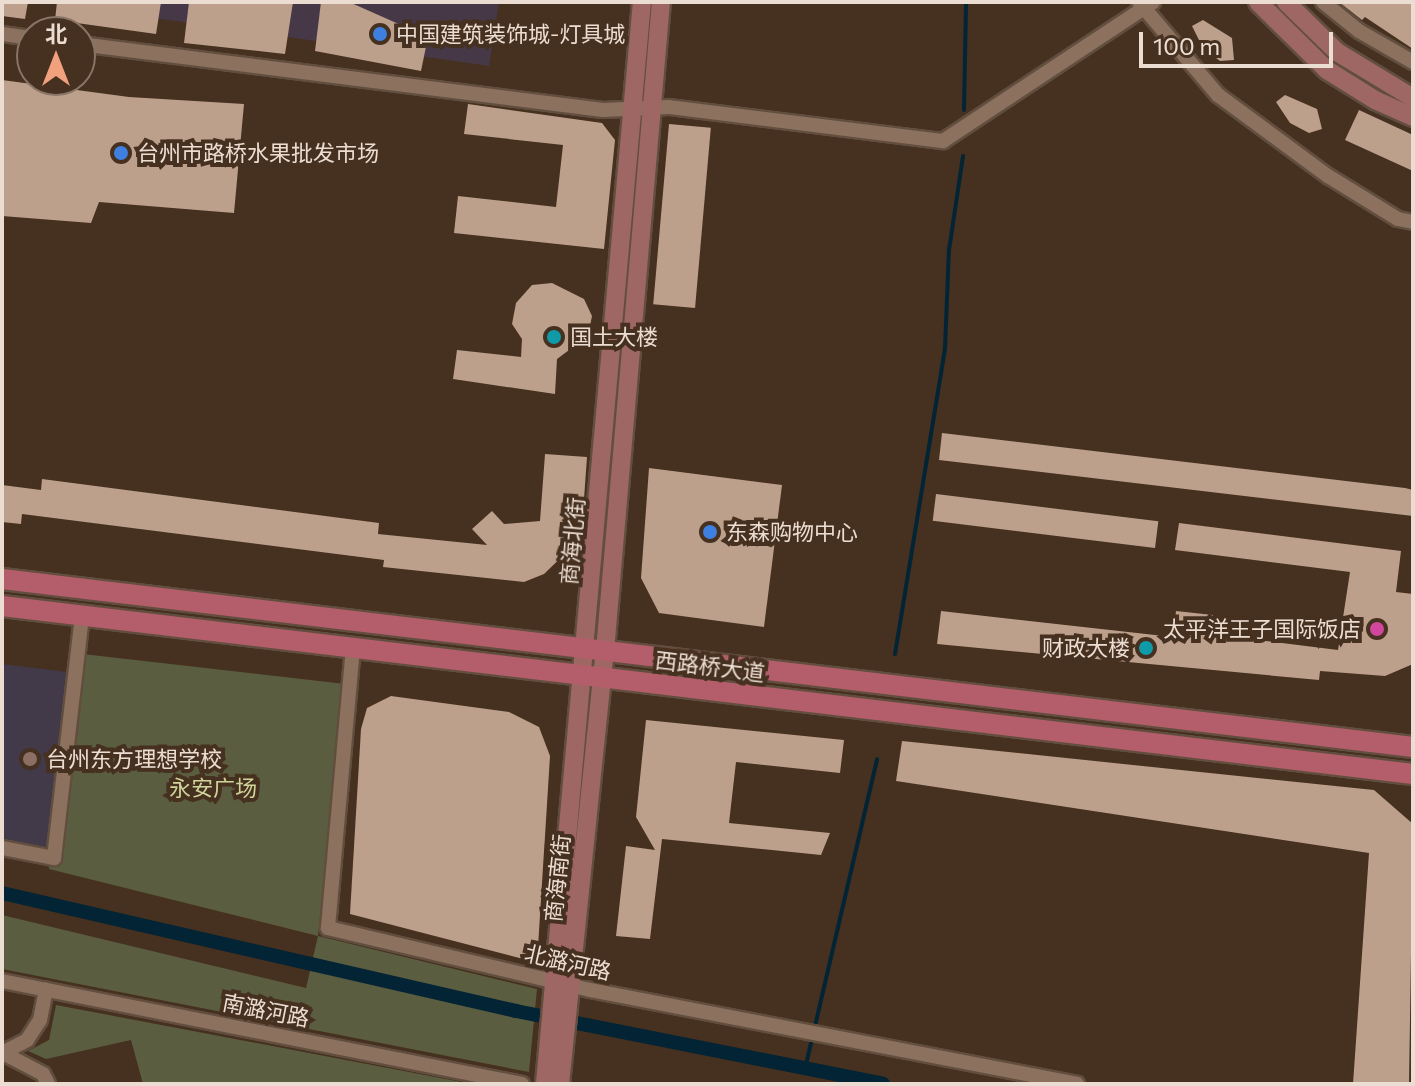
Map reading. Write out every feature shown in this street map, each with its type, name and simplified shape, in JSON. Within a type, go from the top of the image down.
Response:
[{"type":"main road","name":"商海北街","points":[[642,2],[644,108]]},
{"type":"main road","name":"商海北街","points":[[563,988],[644,108],[661,2]]},
{"type":"main road","points":[[1258,2],[1327,70],[1375,100],[1413,117]]},
{"type":"main road","points":[[1286,2],[1337,52],[1413,98]]},
{"type":"main road","name":"西路桥大道","points":[[2,579],[1413,747]]},
{"type":"main road","name":"西路桥大道","points":[[2,606],[1413,774]]},
{"type":"main road","points":[[545,1084],[556,1047],[563,988]]},
{"type":"main road","points":[[556,1047],[560,1084]]},
{"type":"street","points":[[1323,2],[1359,31],[1413,62]]},
{"type":"street","points":[[96,46],[603,110],[644,108],[943,141],[1145,4],[1218,95],[1328,176],[1398,219],[1413,222]]},
{"type":"street","points":[[2,848],[54,858],[82,615]]},
{"type":"street","name":"北潞河路","points":[[353,647],[328,928],[563,988],[1077,1084]]},
{"type":"street","name":"南潞河路","points":[[2,981],[522,1084]]},
{"type":"street","points":[[2,1053],[27,1040],[40,1020],[46,990]]},
{"type":"street","points":[[2,1053],[43,1074],[48,1084]]},
{"type":"shaded area","name":"中国建筑装饰城-灯具城","points":[[43,2],[499,2],[489,66]]},
{"type":"shaded area","name":"台州东方理想学校","points":[[2,664],[67,672],[47,851],[2,846]]},
{"type":"green space","name":"永安广场","points":[[74,653],[345,684],[318,936],[49,869]]},
{"type":"green space","points":[[2,915],[306,988],[318,936],[537,989],[529,1072],[2,969]]},
{"type":"green space","points":[[56,1005],[472,1084],[143,1084],[131,1040],[46,1059],[28,1051],[49,1040]]},
{"type":"building","points":[[2,2],[28,2],[26,16],[2,16]]},
{"type":"building","points":[[57,2],[161,2],[156,34],[96,26],[96,16],[55,16]]},
{"type":"building","points":[[189,2],[293,2],[285,54],[184,43]]},
{"type":"building","points":[[321,2],[349,2],[428,37],[421,71],[315,51]]},
{"type":"building","points":[[1339,2],[1413,2],[1413,49],[1365,17],[1362,20]]},
{"type":"building","points":[[1203,20],[1232,38],[1234,60],[1220,61],[1203,48],[1192,26]]},
{"type":"building","name":"台州市路桥水果批发市场","points":[[2,80],[16,82],[16,96],[96,96],[96,93],[244,104],[234,213],[99,202],[91,223],[2,216]]},
{"type":"building","points":[[1285,95],[1317,109],[1322,129],[1309,133],[1290,123],[1276,102]]},
{"type":"building","points":[[468,104],[602,123],[615,140],[604,249],[454,233],[458,196],[556,207],[563,145],[464,134]]},
{"type":"building","points":[[1359,110],[1413,135],[1413,171],[1345,140]]},
{"type":"building","points":[[669,124],[711,128],[695,308],[653,304]]},
{"type":"building","name":"国土大楼","points":[[552,283],[584,299],[592,316],[588,336],[557,359],[555,394],[453,379],[457,350],[521,357],[522,339],[512,324],[516,303],[532,285]]},
{"type":"building","points":[[942,433],[1405,488],[1413,490],[1413,516],[939,460]]},
{"type":"building","points":[[545,454],[587,457],[583,513],[576,512],[574,545],[544,574],[524,582],[383,567],[384,560],[22,514],[21,524],[2,522],[2,485],[41,490],[42,479],[379,523],[378,534],[487,545],[472,529],[492,511],[504,524],[540,521]]},
{"type":"building","name":"东森购物中心","points":[[649,468],[782,485],[764,627],[659,613],[641,578]]},
{"type":"building","points":[[936,494],[1158,521],[1155,548],[933,521]]},
{"type":"building","points":[[1179,523],[1401,551],[1396,592],[1413,594],[1413,664],[1385,676],[1320,671],[1319,680],[937,644],[941,611],[1173,637],[1176,611],[1213,615],[1211,634],[1338,650],[1350,572],[1175,550]]},
{"type":"building","points":[[391,696],[509,712],[539,727],[550,756],[538,947],[527,960],[350,914],[361,729],[367,708]]},
{"type":"building","points":[[646,720],[844,740],[840,773],[736,762],[729,823],[830,833],[821,855],[662,839],[650,939],[616,936],[626,846],[655,850],[636,817]]},
{"type":"building","points":[[902,741],[1374,790],[1413,824],[1409,1084],[1353,1084],[1369,853],[896,781]]},
{"type":"waterway","points":[[964,110],[966,2]]},
{"type":"waterway","points":[[895,654],[945,348],[949,250],[963,156]]},
{"type":"waterway","points":[[805,1069],[877,759]]},
{"type":"waterway","points":[[2,893],[516,1011],[883,1084]]},
{"type":"place","name":"中国建筑装饰城-灯具城","points":[[380,34]]},
{"type":"place","name":"台州市路桥水果批发市场","points":[[121,153]]},
{"type":"place","name":"国土大楼","points":[[554,337]]},
{"type":"place","name":"东森购物中心","points":[[710,532]]},
{"type":"place","name":"太平洋王子国际饭店","points":[[1377,629]]},
{"type":"place","name":"财政大楼","points":[[1146,648]]},
{"type":"place","name":"台州东方理想学校","points":[[30,759]]}]
